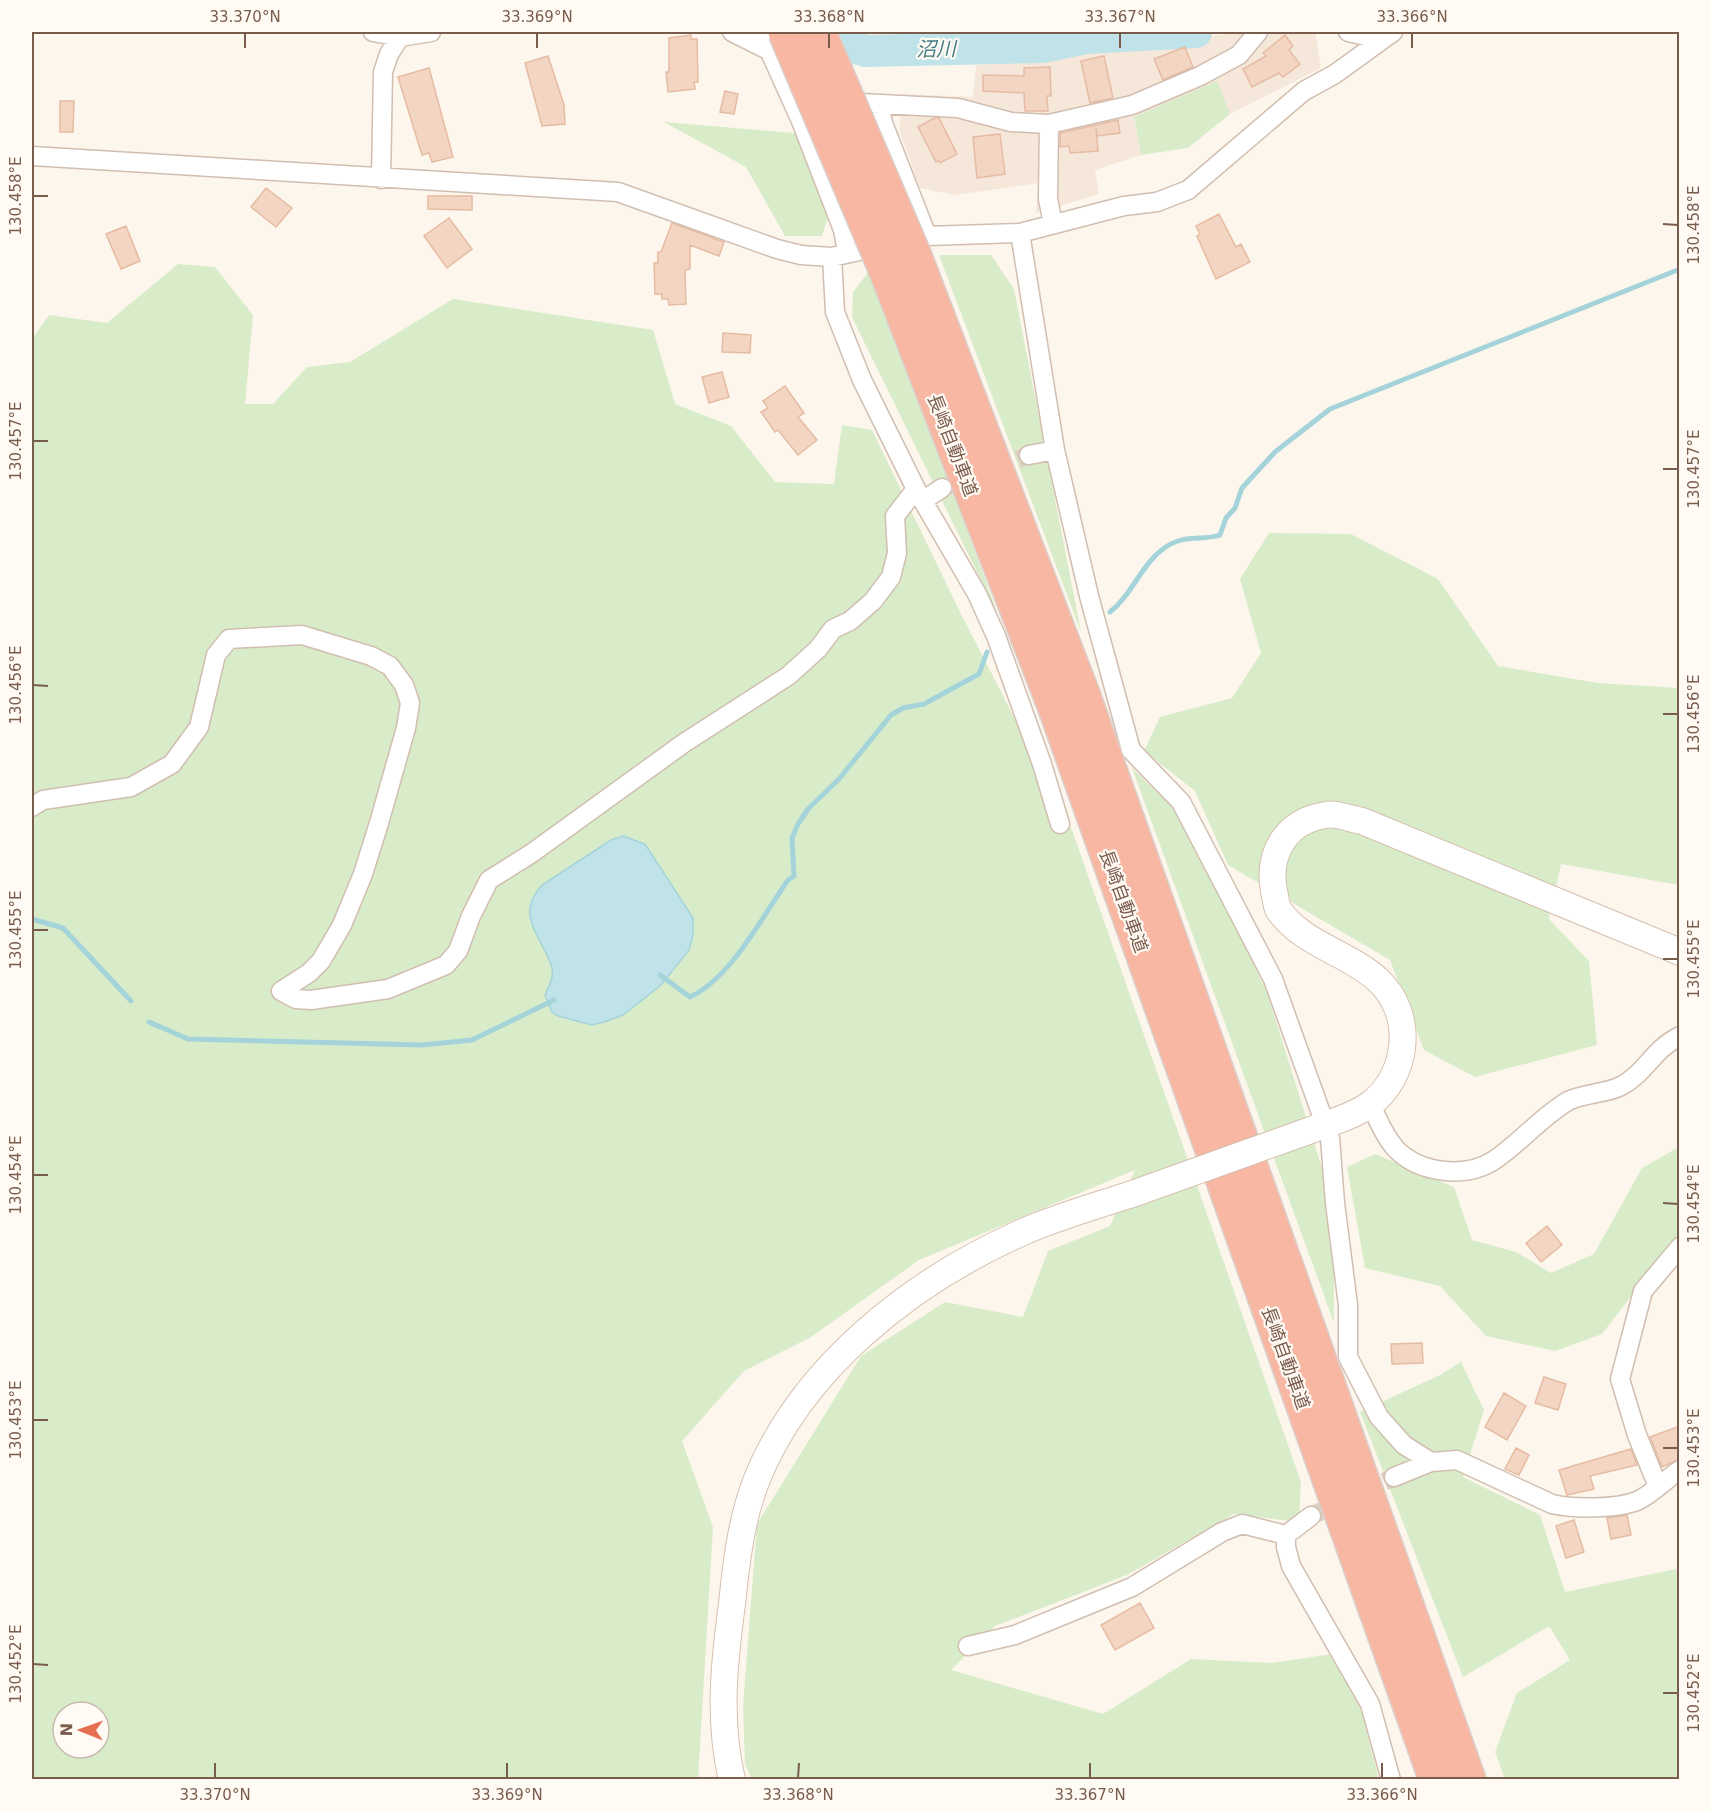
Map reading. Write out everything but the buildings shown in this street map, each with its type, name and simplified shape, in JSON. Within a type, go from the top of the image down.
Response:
[{"type":"highway","name":"長崎自動車道","points":[[819,32],[865,105],[920,245],[1084,697],[1469,1779]]},
{"type":"highway","name":"長崎自動車道","points":[[778,41],[886,271],[1055,708],[1436,1779]]},
{"type":"street","points":[[373,32],[400,37],[431,32]]},
{"type":"street","points":[[732,32],[778,41]]},
{"type":"street","points":[[762,32],[778,41],[801,121],[843,230],[835,312],[862,380],[920,495],[977,594],[996,636],[1042,764],[1060,824]]},
{"type":"street","points":[[801,121],[865,105],[958,108],[1011,122],[1049,124],[1132,105],[1200,76],[1239,55],[1258,32]]},
{"type":"street","points":[[1348,32],[1386,35]]},
{"type":"street","points":[[32,156],[618,192],[777,249],[801,255],[840,254],[1020,233],[1124,206],[1157,202],[1188,190],[1304,91],[1335,74],[1386,35]]},
{"type":"street","points":[[381,179],[383,72],[389,54],[400,37]]},
{"type":"street","points":[[1049,124],[1048,199],[1053,224]]},
{"type":"street","points":[[1020,233],[1054,450],[1089,596],[1131,750],[1181,802],[1273,979],[1318,1127],[1330,1138],[1348,1305],[1348,1357],[1379,1417],[1404,1445],[1431,1462]]},
{"type":"street","points":[[1029,455],[1054,450]]},
{"type":"street","points":[[32,807],[43,800],[131,787],[172,764],[199,727],[216,655],[229,639],[302,635],[370,656],[390,666],[404,685],[410,703],[406,728],[363,874],[342,925],[321,961],[309,973],[281,991],[296,999],[311,1000],[388,989],[447,964],[458,951],[471,916],[489,880],[532,853],[684,743],[788,676],[818,649],[833,629],[850,621],[873,601],[891,577],[897,554],[895,516],[920,495],[942,488]]},
{"type":"street","points":[[732,1779],[724,1748],[723,1671],[738,1548],[755,1485],[784,1422],[820,1376],[868,1331],[945,1273],[1023,1232],[1352,1115],[1371,1104],[1387,1088],[1400,1064],[1404,1038],[1398,1010],[1379,981],[1301,932],[1278,908],[1271,872],[1277,847],[1299,824],[1327,814],[1362,821],[1680,951]]},
{"type":"street","points":[[1371,1104],[1381,1128],[1396,1149],[1422,1165],[1444,1171],[1467,1171],[1491,1162],[1569,1101],[1619,1087],[1638,1075],[1662,1046],[1680,1036]]},
{"type":"street","points":[[1657,1484],[1637,1435],[1620,1379],[1643,1291],[1680,1247]]},
{"type":"street","points":[[1394,1477],[1431,1462],[1457,1460],[1552,1504],[1564,1507],[1622,1505],[1651,1492],[1657,1484],[1680,1470]]},
{"type":"street","points":[[1286,1535],[1311,1516]]},
{"type":"street","points":[[968,1646],[1016,1635],[1132,1587],[1222,1532],[1242,1524],[1286,1535]]},
{"type":"street","points":[[1286,1535],[1286,1547],[1291,1566],[1370,1704],[1391,1779]]},
{"type":"shaded area","points":[[1233,32],[1315,32],[1321,68],[1230,114],[1217,82],[1134,118],[1141,155],[1095,170],[1099,194],[1036,213],[1038,183],[955,195],[920,188],[900,133],[901,94],[973,97],[976,65]]},
{"type":"green space","points":[[1217,81],[1230,114],[1188,148],[1141,155],[1134,117]]},
{"type":"green space","points":[[664,122],[795,133],[829,215],[822,236],[785,236],[746,167]]},
{"type":"green space","points":[[939,255],[991,255],[1014,289],[1081,632]]},
{"type":"green space","points":[[178,264],[215,267],[253,315],[245,404],[273,404],[307,367],[350,362],[453,299],[653,330],[675,404],[731,426],[775,482],[834,484],[842,425],[872,430],[960,612],[1072,830],[1301,1482],[1299,1522],[1234,1514],[1127,1575],[995,1626],[951,1670],[1103,1714],[1191,1659],[1272,1663],[1332,1654],[1361,1710],[1379,1779],[752,1780],[745,1764],[743,1706],[757,1524],[861,1356],[945,1302],[1023,1317],[1048,1251],[1110,1226],[1135,1170],[919,1260],[811,1337],[744,1371],[682,1441],[713,1527],[698,1779],[32,1779],[32,339],[49,315],[107,323]],"holes":[[[611,840],[664,979],[623,1015],[592,1025],[548,1001],[545,995],[552,978],[552,968],[534,926],[531,906],[542,885]]]},
{"type":"green space","points":[[871,269],[999,617],[852,317],[853,292]]},
{"type":"green space","points":[[1269,533],[1351,534],[1438,579],[1498,666],[1598,683],[1679,688],[1679,885],[1561,864],[1549,919],[1589,961],[1597,1045],[1475,1077],[1424,1050],[1390,960],[1228,865],[1195,791],[1144,751],[1160,717],[1232,698],[1261,653],[1240,579]]},
{"type":"green space","points":[[1132,768],[1183,817],[1267,992],[1334,1207],[1334,1323]]},
{"type":"green space","points":[[1679,1147],[1679,1234],[1602,1334],[1555,1351],[1486,1336],[1440,1286],[1365,1268],[1347,1167],[1375,1154],[1454,1187],[1472,1240],[1516,1252],[1551,1273],[1594,1254],[1642,1168]]},
{"type":"green space","points":[[1461,1362],[1484,1410],[1463,1477],[1540,1515],[1565,1592],[1676,1569],[1680,1577],[1679,1779],[1505,1779],[1495,1752],[1517,1693],[1570,1660],[1549,1626],[1463,1677],[1360,1412],[1440,1375]]},
{"type":"water","points":[[623,836],[645,844],[693,918],[693,935],[689,950],[661,985],[623,1015],[592,1025],[558,1016],[552,1012],[545,995],[552,979],[552,968],[533,927],[530,907],[542,885],[611,840]]},
{"type":"waterway","name":"沼川","points":[[823,32],[841,44],[866,51],[1042,47],[1086,38],[1196,32]]},
{"type":"waterway","points":[[1110,612],[1127,594],[1149,563],[1167,546],[1178,541],[1220,535],[1226,518],[1235,508],[1242,488],[1275,452],[1330,409],[1680,269]]},
{"type":"waterway","points":[[660,975],[690,997],[719,976],[745,945],[788,880],[794,876],[792,838],[808,809],[839,779],[891,715],[903,708],[924,704],[979,674],[987,652]]},
{"type":"waterway","points":[[32,919],[63,928],[131,1001]]},
{"type":"waterway","points":[[149,1022],[188,1039],[422,1045],[472,1040],[554,1000]]},
{"type":"tunnel","points":[[942,488],[1029,455]]},
{"type":"tunnel","points":[[1311,1516],[1394,1477]]}]
